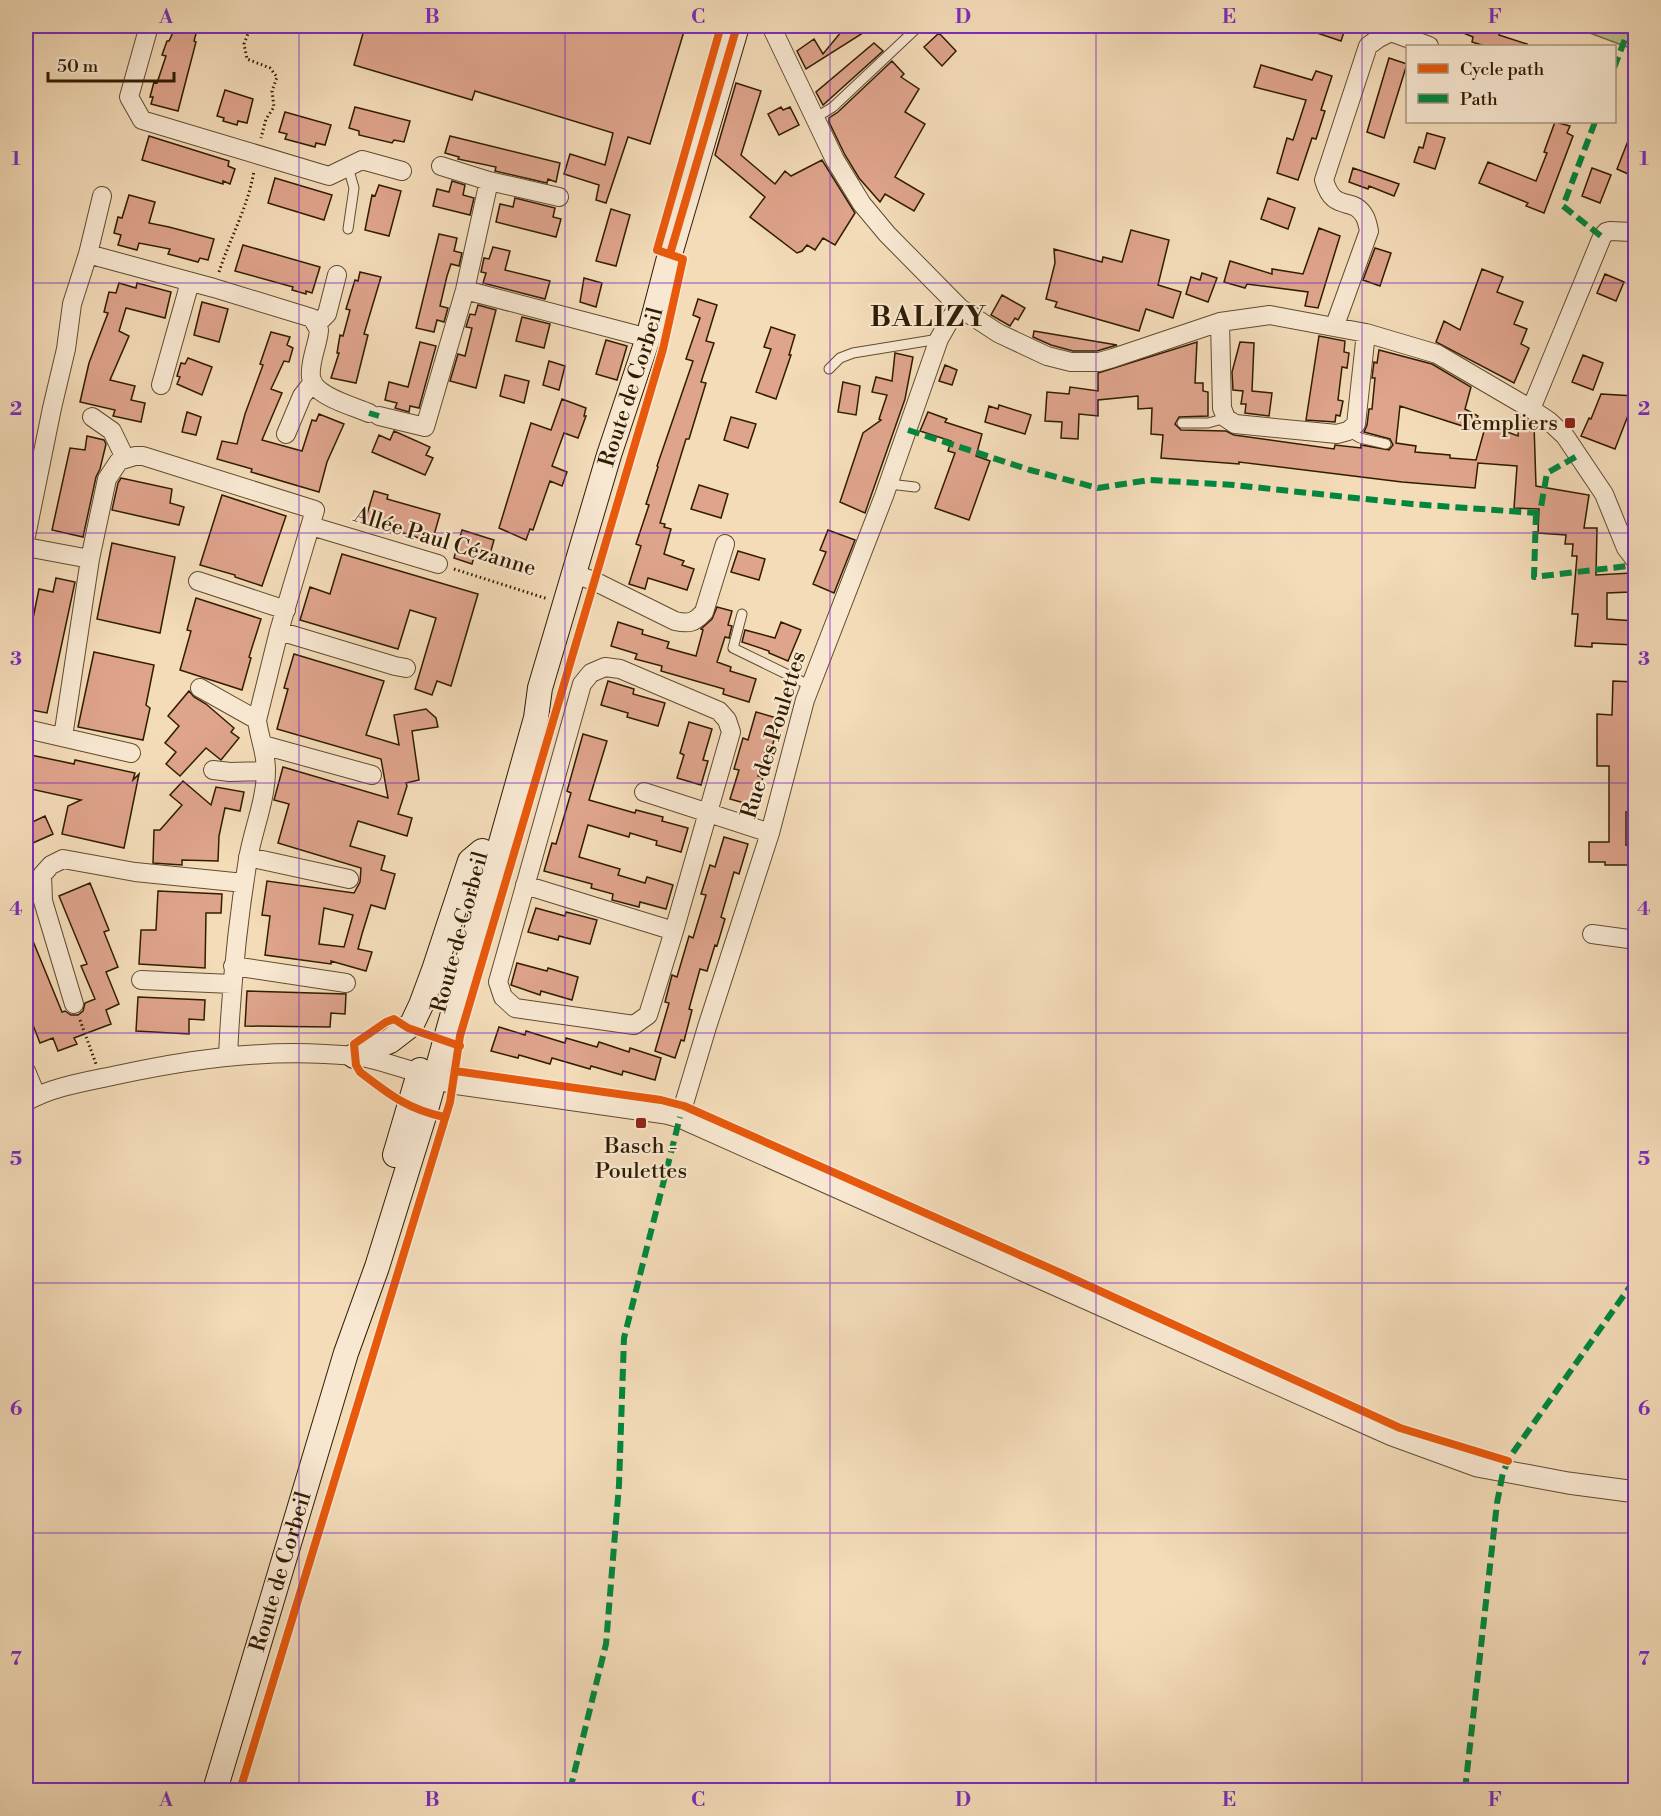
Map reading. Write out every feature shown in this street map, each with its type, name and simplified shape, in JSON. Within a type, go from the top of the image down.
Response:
[{"type":"main road","name":"Route de Corbeil","points":[[426,1075],[536,718],[540,688],[609,455],[648,338],[670,254],[737,26]]},
{"type":"main road","name":"Route de Corbeil","points":[[215,1791],[346,1353],[377,1267],[425,1113],[426,1075],[432,1036],[482,851],[526,714],[540,688]]},
{"type":"main road","points":[[354,1056],[390,1041],[412,1024],[431,978],[470,861],[482,851]]},
{"type":"street","points":[[149,26],[129,97],[142,120],[329,176],[362,160],[402,171]]},
{"type":"street","points":[[771,26],[835,160],[862,204],[887,234],[960,308],[998,333],[1047,356],[1071,362],[1099,362],[1220,322],[1270,315],[1335,325],[1437,354],[1531,409],[1565,436],[1604,494],[1626,548],[1635,561]]},
{"type":"street","points":[[1335,325],[1369,231],[1365,216],[1356,207],[1333,200],[1324,180],[1368,46],[1379,32],[1391,32],[1426,45]]},
{"type":"street","points":[[441,165],[489,181],[559,196]]},
{"type":"street","points":[[88,254],[312,318],[317,324],[319,338],[310,378],[315,388],[326,395],[374,414],[425,427],[465,290],[489,181]]},
{"type":"street","points":[[26,536],[66,349],[72,304],[88,254],[102,196]]},
{"type":"street","points":[[1531,409],[1602,237],[1610,231],[1635,229]]},
{"type":"street","points":[[317,324],[327,314],[337,275]]},
{"type":"street","points":[[161,384],[190,282]]},
{"type":"street","points":[[465,290],[648,338]]},
{"type":"street","name":"Rue des Poulettes","points":[[680,1117],[706,1027],[770,833],[805,700],[889,484],[939,339],[952,316],[960,308]]},
{"type":"street","points":[[1220,322],[1222,408],[1226,418],[1235,424],[1337,434],[1348,431],[1356,424],[1366,333]]},
{"type":"street","points":[[286,434],[302,396],[313,382]]},
{"type":"street","points":[[63,737],[90,559],[107,479],[119,461],[125,458],[112,431],[92,417]]},
{"type":"street","name":"Allée Paul Cézanne","points":[[125,458],[144,456],[438,564]]},
{"type":"street","points":[[228,1056],[232,975],[244,883],[265,786],[263,745],[258,734],[256,720],[279,631],[313,518]]},
{"type":"street","points":[[574,574],[594,581],[675,621],[688,624],[704,612],[725,544]]},
{"type":"street","points":[[26,547],[90,559]]},
{"type":"street","points":[[198,581],[286,610]]},
{"type":"street","points":[[279,631],[406,668]]},
{"type":"street","points":[[605,667],[620,669],[719,711],[727,720],[731,732],[648,1015],[634,1025],[515,1008],[504,997],[498,982],[525,885],[582,684],[591,673],[605,667]]},
{"type":"street","points":[[200,688],[256,720]]},
{"type":"street","points":[[31,730],[131,753]]},
{"type":"street","points":[[263,745],[372,775]]},
{"type":"street","points":[[213,770],[266,771]]},
{"type":"street","points":[[644,792],[770,833]]},
{"type":"street","points":[[248,857],[349,879]]},
{"type":"street","points":[[74,1004],[43,901],[42,875],[51,865],[63,859],[135,872],[244,883]]},
{"type":"street","points":[[525,885],[674,931]]},
{"type":"street","points":[[1592,934],[1635,940]]},
{"type":"street","points":[[141,980],[232,975],[346,983]]},
{"type":"street","points":[[26,1071],[31,1099],[101,1078],[161,1065],[228,1056],[293,1052],[354,1056],[370,1058],[453,1083],[666,1113],[680,1117],[1403,1439],[1477,1466],[1568,1483],[1635,1492]]},
{"type":"lane","points":[[814,118],[833,107],[919,26]]},
{"type":"lane","points":[[348,167],[354,188],[348,229]]},
{"type":"lane","points":[[828,369],[840,358],[853,353],[939,339]]},
{"type":"lane","points":[[1182,423],[1208,423],[1226,418]]},
{"type":"lane","points":[[1348,431],[1360,438],[1386,444]]},
{"type":"lane","points":[[889,484],[915,487]]},
{"type":"lane","points":[[742,614],[733,648],[810,686]]},
{"type":"path","points":[[74,1004],[101,1078]]},
{"type":"green space","points":[[1571,26],[1635,26],[1635,50]]},
{"type":"building","points":[[176,26],[198,26],[178,111],[151,104],[153,97],[150,97],[166,56],[162,55],[167,41]]},
{"type":"building","points":[[365,26],[676,26],[685,28],[650,144],[628,137],[606,203],[596,200],[599,185],[564,174],[570,154],[605,165],[613,133],[475,91],[472,100],[354,65]]},
{"type":"building","points":[[846,26],[854,26],[863,33],[806,69],[797,51],[814,39],[823,54]]},
{"type":"building","points":[[1302,26],[1346,26],[1341,41],[1302,28]]},
{"type":"building","points":[[1447,26],[1488,26],[1501,30],[1499,35],[1527,44],[1482,45],[1472,42],[1473,37]]},
{"type":"building","points":[[939,33],[956,51],[942,66],[924,47]]},
{"type":"building","points":[[874,43],[883,51],[823,105],[816,92]]},
{"type":"building","points":[[1389,58],[1406,64],[1384,138],[1367,132]]},
{"type":"building","points":[[892,61],[904,74],[901,77],[919,89],[905,112],[925,124],[895,177],[924,194],[914,211],[885,194],[880,202],[859,178],[829,122],[829,118]]},
{"type":"building","points":[[1261,65],[1312,80],[1316,71],[1332,76],[1321,110],[1325,111],[1316,139],[1312,138],[1298,180],[1277,173],[1287,138],[1293,140],[1306,100],[1254,87]]},
{"type":"building","points":[[736,83],[761,91],[741,155],[775,184],[785,171],[791,176],[822,160],[855,213],[835,245],[823,238],[815,250],[807,245],[797,253],[750,217],[765,197],[715,155]]},
{"type":"building","points":[[225,90],[253,99],[247,123],[238,121],[237,125],[223,121],[224,118],[217,116]]},
{"type":"building","points":[[355,107],[410,121],[404,142],[394,140],[392,143],[359,135],[359,131],[349,128]]},
{"type":"building","points":[[781,107],[783,110],[790,107],[799,125],[779,135],[768,114]]},
{"type":"building","points":[[285,112],[331,125],[325,145],[316,143],[315,147],[285,139],[287,134],[279,132]]},
{"type":"building","points":[[1555,123],[1570,126],[1567,133],[1573,136],[1544,213],[1526,206],[1528,203],[1479,183],[1488,162],[1536,181],[1547,153],[1544,152]]},
{"type":"building","points":[[1635,123],[1635,177],[1617,169]]},
{"type":"building","points":[[1427,133],[1445,138],[1435,169],[1414,162],[1419,147],[1423,148]]},
{"type":"building","points":[[149,136],[229,161],[228,166],[235,169],[230,184],[223,181],[223,184],[142,160]]},
{"type":"building","points":[[450,136],[560,163],[556,182],[548,179],[547,183],[495,171],[496,167],[458,159],[459,157],[445,153]]},
{"type":"building","points":[[1353,168],[1399,184],[1394,196],[1369,186],[1368,189],[1349,182]]},
{"type":"building","points":[[1592,168],[1611,175],[1600,203],[1582,196]]},
{"type":"building","points":[[275,178],[332,195],[324,220],[268,203]]},
{"type":"building","points":[[452,181],[465,185],[463,195],[474,198],[470,215],[433,206],[437,189],[449,192]]},
{"type":"building","points":[[379,185],[401,191],[389,236],[365,230],[372,195],[375,196]]},
{"type":"building","points":[[129,195],[155,202],[149,223],[214,239],[208,260],[200,258],[198,262],[168,254],[170,249],[139,243],[137,250],[118,245],[121,235],[114,233],[118,217],[122,218]]},
{"type":"building","points":[[515,198],[555,208],[553,217],[561,219],[556,237],[496,222],[500,204],[513,207]]},
{"type":"building","points":[[1268,198],[1295,208],[1288,229],[1261,219]]},
{"type":"building","points":[[611,209],[630,215],[616,266],[596,261]]},
{"type":"building","points":[[1319,228],[1340,236],[1318,308],[1305,306],[1308,292],[1247,284],[1245,288],[1224,282],[1230,261],[1272,274],[1272,269],[1303,274]]},
{"type":"building","points":[[1131,230],[1169,240],[1158,285],[1181,292],[1173,318],[1146,309],[1139,331],[1055,307],[1057,302],[1046,299],[1055,263],[1054,249],[1102,262],[1103,257],[1122,262]]},
{"type":"building","points":[[439,234],[457,238],[454,251],[462,253],[459,266],[451,264],[440,306],[448,308],[444,322],[437,320],[434,332],[416,328]]},
{"type":"building","points":[[243,245],[320,267],[312,293],[306,291],[306,294],[292,290],[293,287],[235,271]]},
{"type":"building","points":[[493,247],[510,251],[505,270],[550,281],[545,299],[483,283],[486,273],[481,272],[484,258],[489,259]]},
{"type":"building","points":[[1375,248],[1391,253],[1380,286],[1363,280]]},
{"type":"building","points":[[1482,269],[1503,277],[1497,292],[1523,302],[1514,324],[1527,329],[1521,344],[1529,348],[1514,383],[1436,342],[1444,321],[1460,330]]},
{"type":"building","points":[[360,272],[381,277],[364,334],[368,335],[356,383],[331,378],[339,353],[337,353],[340,335],[343,336],[350,310],[346,309],[355,280],[358,281]]},
{"type":"building","points":[[1202,273],[1217,278],[1208,302],[1186,294],[1191,277],[1200,280]]},
{"type":"building","points":[[1605,274],[1624,282],[1616,301],[1597,293]]},
{"type":"building","points":[[584,278],[602,283],[596,307],[580,302]]},
{"type":"building","points":[[119,283],[136,288],[137,283],[171,292],[165,318],[126,308],[119,331],[129,336],[110,380],[135,386],[131,400],[145,403],[141,422],[113,416],[115,410],[80,402],[89,363],[108,313],[104,312],[109,292],[116,293]]},
{"type":"building","points":[[1002,295],[1025,308],[1018,320],[1015,318],[1010,326],[991,315]]},
{"type":"building","points":[[698,299],[717,305],[706,341],[714,343],[701,382],[706,383],[660,523],[671,529],[664,554],[684,561],[682,565],[694,569],[687,590],[648,578],[645,589],[629,584],[641,546],[636,544],[649,505],[646,504],[657,466],[693,361],[686,359],[700,318],[693,315]]},
{"type":"building","points":[[202,302],[228,309],[219,342],[194,335]]},
{"type":"building","points":[[478,305],[496,310],[476,388],[450,381],[458,354],[465,356],[472,328],[466,327],[470,314],[475,315]]},
{"type":"building","points":[[522,317],[550,324],[544,348],[516,341]]},
{"type":"building","points":[[771,327],[795,335],[789,355],[791,355],[776,399],[756,392],[771,349],[764,347]]},
{"type":"building","points":[[1034,331],[1117,345],[1097,351],[1073,351],[1033,337]]},
{"type":"building","points":[[271,332],[290,337],[287,345],[293,348],[289,362],[284,361],[271,389],[282,393],[262,440],[302,451],[312,420],[316,421],[319,414],[344,424],[327,462],[319,492],[251,472],[252,469],[217,459],[222,441],[237,444],[263,365],[260,364]]},
{"type":"building","points":[[1319,336],[1345,341],[1344,352],[1349,353],[1347,368],[1342,367],[1338,400],[1343,401],[1340,416],[1336,415],[1335,422],[1306,420]]},
{"type":"building","points":[[606,340],[627,346],[617,380],[596,374]]},
{"type":"building","points":[[420,342],[436,346],[419,408],[410,406],[409,412],[395,408],[397,403],[385,400],[389,382],[408,387]]},
{"type":"building","points":[[1197,342],[1195,383],[1203,383],[1203,391],[1208,392],[1208,416],[1179,417],[1175,424],[1181,430],[1226,431],[1234,435],[1334,449],[1335,445],[1361,448],[1361,445],[1389,450],[1393,445],[1390,439],[1364,432],[1369,409],[1372,409],[1375,378],[1372,378],[1374,362],[1377,363],[1379,350],[1432,364],[1471,387],[1465,409],[1478,416],[1472,429],[1400,406],[1396,443],[1416,446],[1415,452],[1476,460],[1486,424],[1518,436],[1519,416],[1534,424],[1536,486],[1589,495],[1584,528],[1597,528],[1596,575],[1631,573],[1630,592],[1607,593],[1607,619],[1635,621],[1635,645],[1592,643],[1592,647],[1575,646],[1578,614],[1572,614],[1577,556],[1572,556],[1573,544],[1565,544],[1566,535],[1538,533],[1539,509],[1514,508],[1517,466],[1478,463],[1475,488],[1402,482],[1239,462],[1239,464],[1161,458],[1163,435],[1151,434],[1152,408],[1138,409],[1138,396],[1098,400],[1098,416],[1079,414],[1078,439],[1061,438],[1062,422],[1045,421],[1047,392],[1069,394],[1070,387],[1098,391],[1098,373]]},
{"type":"building","points":[[1240,342],[1254,343],[1252,391],[1272,393],[1269,416],[1245,413],[1246,404],[1241,404],[1243,391],[1233,390],[1232,372]]},
{"type":"building","points":[[895,353],[913,357],[905,399],[865,513],[840,502],[863,433],[881,420],[879,419],[887,395],[872,392],[876,377],[892,381]]},
{"type":"building","points":[[1583,355],[1603,363],[1593,390],[1572,382]]},
{"type":"building","points":[[188,358],[212,367],[202,395],[177,384],[181,363],[185,364]]},
{"type":"building","points":[[549,361],[565,366],[559,390],[543,385]]},
{"type":"building","points":[[945,365],[957,370],[952,385],[939,381]]},
{"type":"building","points":[[505,375],[529,381],[524,403],[500,396]]},
{"type":"building","points":[[843,382],[860,386],[856,415],[838,412]]},
{"type":"building","points":[[1601,394],[1635,396],[1635,413],[1629,413],[1615,449],[1581,436]]},
{"type":"building","points":[[562,399],[586,408],[584,416],[586,416],[578,438],[564,433],[552,466],[567,472],[562,486],[550,481],[533,530],[530,529],[526,540],[499,528],[531,423],[551,430]]},
{"type":"building","points":[[999,405],[1031,415],[1025,434],[985,422],[989,406],[998,409]]},
{"type":"building","points":[[187,412],[201,417],[196,435],[182,432]]},
{"type":"building","points":[[928,412],[947,419],[945,422],[982,434],[976,456],[990,461],[969,520],[935,508],[955,453],[948,451],[951,441],[920,431]]},
{"type":"building","points":[[731,417],[756,424],[748,448],[724,440]]},
{"type":"building","points":[[394,431],[430,447],[426,455],[433,458],[425,475],[372,452],[379,435],[390,440]]},
{"type":"building","points":[[87,436],[104,440],[106,444],[83,537],[52,530],[70,448],[85,450]]},
{"type":"building","points":[[121,478],[172,489],[170,503],[184,507],[179,525],[112,510]]},
{"type":"building","points":[[699,485],[728,494],[721,518],[691,509]]},
{"type":"building","points":[[374,491],[388,495],[387,499],[440,514],[432,542],[364,524]]},
{"type":"building","points":[[222,495],[286,516],[262,586],[200,565]]},
{"type":"building","points":[[462,530],[494,540],[490,554],[476,550],[472,564],[454,558]]},
{"type":"building","points":[[828,530],[855,540],[834,593],[813,584],[826,552],[820,550]]},
{"type":"building","points":[[112,543],[175,557],[160,633],[97,619]]},
{"type":"building","points":[[738,551],[765,559],[759,580],[731,572]]},
{"type":"building","points":[[342,554],[478,594],[451,686],[437,681],[432,695],[415,689],[436,618],[410,610],[398,649],[300,620],[310,587],[330,594]]},
{"type":"building","points":[[56,578],[75,582],[47,713],[26,709],[26,652],[39,589],[53,592]]},
{"type":"building","points":[[196,598],[261,619],[242,690],[180,670],[191,631],[187,630]]},
{"type":"building","points":[[717,607],[732,611],[728,625],[732,626],[729,638],[725,637],[717,662],[731,667],[730,671],[756,679],[749,702],[723,694],[724,689],[661,671],[662,666],[635,659],[637,654],[611,646],[618,622],[643,630],[642,634],[669,642],[667,648],[696,656],[703,630],[701,629],[712,619]]},
{"type":"building","points":[[781,622],[801,630],[788,661],[769,651],[742,642],[745,630],[775,638]]},
{"type":"building","points":[[94,652],[154,665],[146,705],[150,708],[143,740],[78,727]]},
{"type":"building","points":[[294,654],[384,681],[366,735],[399,745],[394,715],[426,709],[436,718],[438,727],[412,731],[419,780],[406,783],[398,814],[412,818],[407,836],[358,821],[350,846],[385,856],[381,870],[395,874],[385,909],[371,905],[362,934],[358,949],[372,952],[366,971],[331,961],[331,964],[265,955],[270,916],[262,915],[267,881],[354,893],[360,882],[361,868],[278,843],[289,804],[274,800],[283,767],[388,798],[381,759],[277,729],[288,689],[284,688]],"holes":[[[324,908],[353,915],[344,947],[319,944]]]},
{"type":"building","points":[[608,681],[634,689],[633,694],[665,703],[658,726],[627,717],[628,713],[601,705]]},
{"type":"building","points":[[1613,681],[1635,682],[1633,745],[1635,745],[1635,770],[1629,770],[1626,845],[1630,845],[1630,850],[1635,850],[1635,865],[1605,865],[1605,862],[1589,862],[1589,842],[1609,842],[1609,766],[1597,766],[1597,714],[1612,715]]},
{"type":"building","points":[[189,691],[234,728],[231,732],[239,738],[221,760],[206,748],[180,776],[166,764],[176,752],[165,743],[179,726],[168,716]]},
{"type":"building","points":[[756,712],[780,719],[772,747],[767,745],[758,776],[763,777],[755,806],[730,799],[739,770],[734,769],[743,738],[748,740]]},
{"type":"building","points":[[689,722],[712,729],[703,760],[708,761],[701,785],[677,778],[684,755],[680,753]]},
{"type":"building","points":[[583,734],[607,741],[589,800],[635,813],[636,810],[663,817],[662,821],[688,828],[681,852],[656,845],[657,841],[630,833],[629,837],[588,825],[579,857],[620,869],[618,875],[645,883],[647,877],[673,885],[666,909],[640,902],[639,907],[612,900],[613,894],[591,888],[592,884],[544,871],[552,843],[556,844],[571,793],[567,791]]},
{"type":"building","points":[[26,754],[74,764],[75,760],[135,773],[133,780],[139,774],[124,848],[62,834],[68,806],[81,800],[26,788]]},
{"type":"building","points":[[183,781],[211,805],[216,787],[244,792],[240,811],[225,808],[219,836],[218,861],[182,860],[182,865],[153,863],[154,830],[160,830],[182,805],[170,795]]},
{"type":"building","points":[[45,816],[53,834],[26,846],[26,825]]},
{"type":"building","points":[[724,837],[748,844],[739,874],[734,872],[721,917],[725,919],[717,946],[715,945],[707,971],[700,969],[689,1009],[692,1010],[684,1041],[681,1040],[675,1058],[655,1051],[669,1003],[665,1002],[672,975],[677,977],[689,936],[693,938],[706,895],[701,894],[710,865],[715,867]]},
{"type":"building","points":[[90,883],[109,930],[104,932],[118,967],[106,972],[119,1004],[106,1010],[111,1024],[74,1038],[77,1044],[58,1051],[53,1038],[40,1043],[29,1015],[26,1016],[26,924],[62,1012],[78,1015],[83,1011],[85,1003],[95,999],[81,966],[87,964],[59,896]]},
{"type":"building","points":[[158,891],[222,894],[221,913],[206,913],[205,968],[139,964],[141,930],[156,930]]},
{"type":"building","points":[[536,908],[565,916],[566,912],[597,920],[590,944],[559,936],[558,940],[528,932]]},
{"type":"building","points":[[517,963],[547,971],[548,968],[578,977],[572,1000],[541,991],[540,995],[511,985]]},
{"type":"building","points":[[247,991],[346,994],[345,1014],[331,1013],[330,1027],[245,1026]]},
{"type":"building","points":[[138,997],[205,1000],[204,1020],[189,1019],[189,1034],[136,1031]]},
{"type":"building","points":[[499,1027],[525,1035],[526,1031],[565,1043],[566,1038],[597,1047],[599,1042],[629,1052],[630,1048],[661,1058],[655,1080],[623,1071],[622,1075],[591,1066],[590,1069],[552,1058],[550,1064],[519,1055],[518,1058],[491,1051]]},
{"type":"marked path","points":[[1616,63],[1630,26]]},
{"type":"marked path","points":[[1595,123],[1563,206],[1602,237]]},
{"type":"marked path","points":[[369,413],[379,416]]},
{"type":"marked path","points":[[908,430],[1030,470],[1098,488],[1149,480],[1234,485],[1412,504],[1536,513],[1541,507],[1547,473],[1579,455]]},
{"type":"marked path","points":[[1536,513],[1534,577],[1636,565]]},
{"type":"marked path","points":[[570,1790],[606,1644],[619,1485],[624,1338],[680,1117]]},
{"type":"marked path","points":[[1465,1790],[1497,1503],[1503,1472],[1512,1454],[1636,1278]]},
{"type":"cycle path","points":[[240,1790],[450,1102],[460,1036],[663,349],[683,259],[657,250],[721,26]]},
{"type":"cycle path","points":[[670,254],[737,26]]},
{"type":"cycle path","points":[[444,1117],[419,1110],[399,1100],[360,1072],[356,1065],[354,1044],[394,1019],[408,1028],[460,1046]]},
{"type":"cycle path","points":[[455,1071],[661,1100],[684,1106],[1065,1275],[1400,1428],[1508,1461]]},
{"type":"place","name":"Templiers","points":[[1570,423]]},
{"type":"place","name":"Basch - Poulettes","points":[[641,1123]]},
{"type":"district","name":"BALIZY","points":[[929,317]]}]
